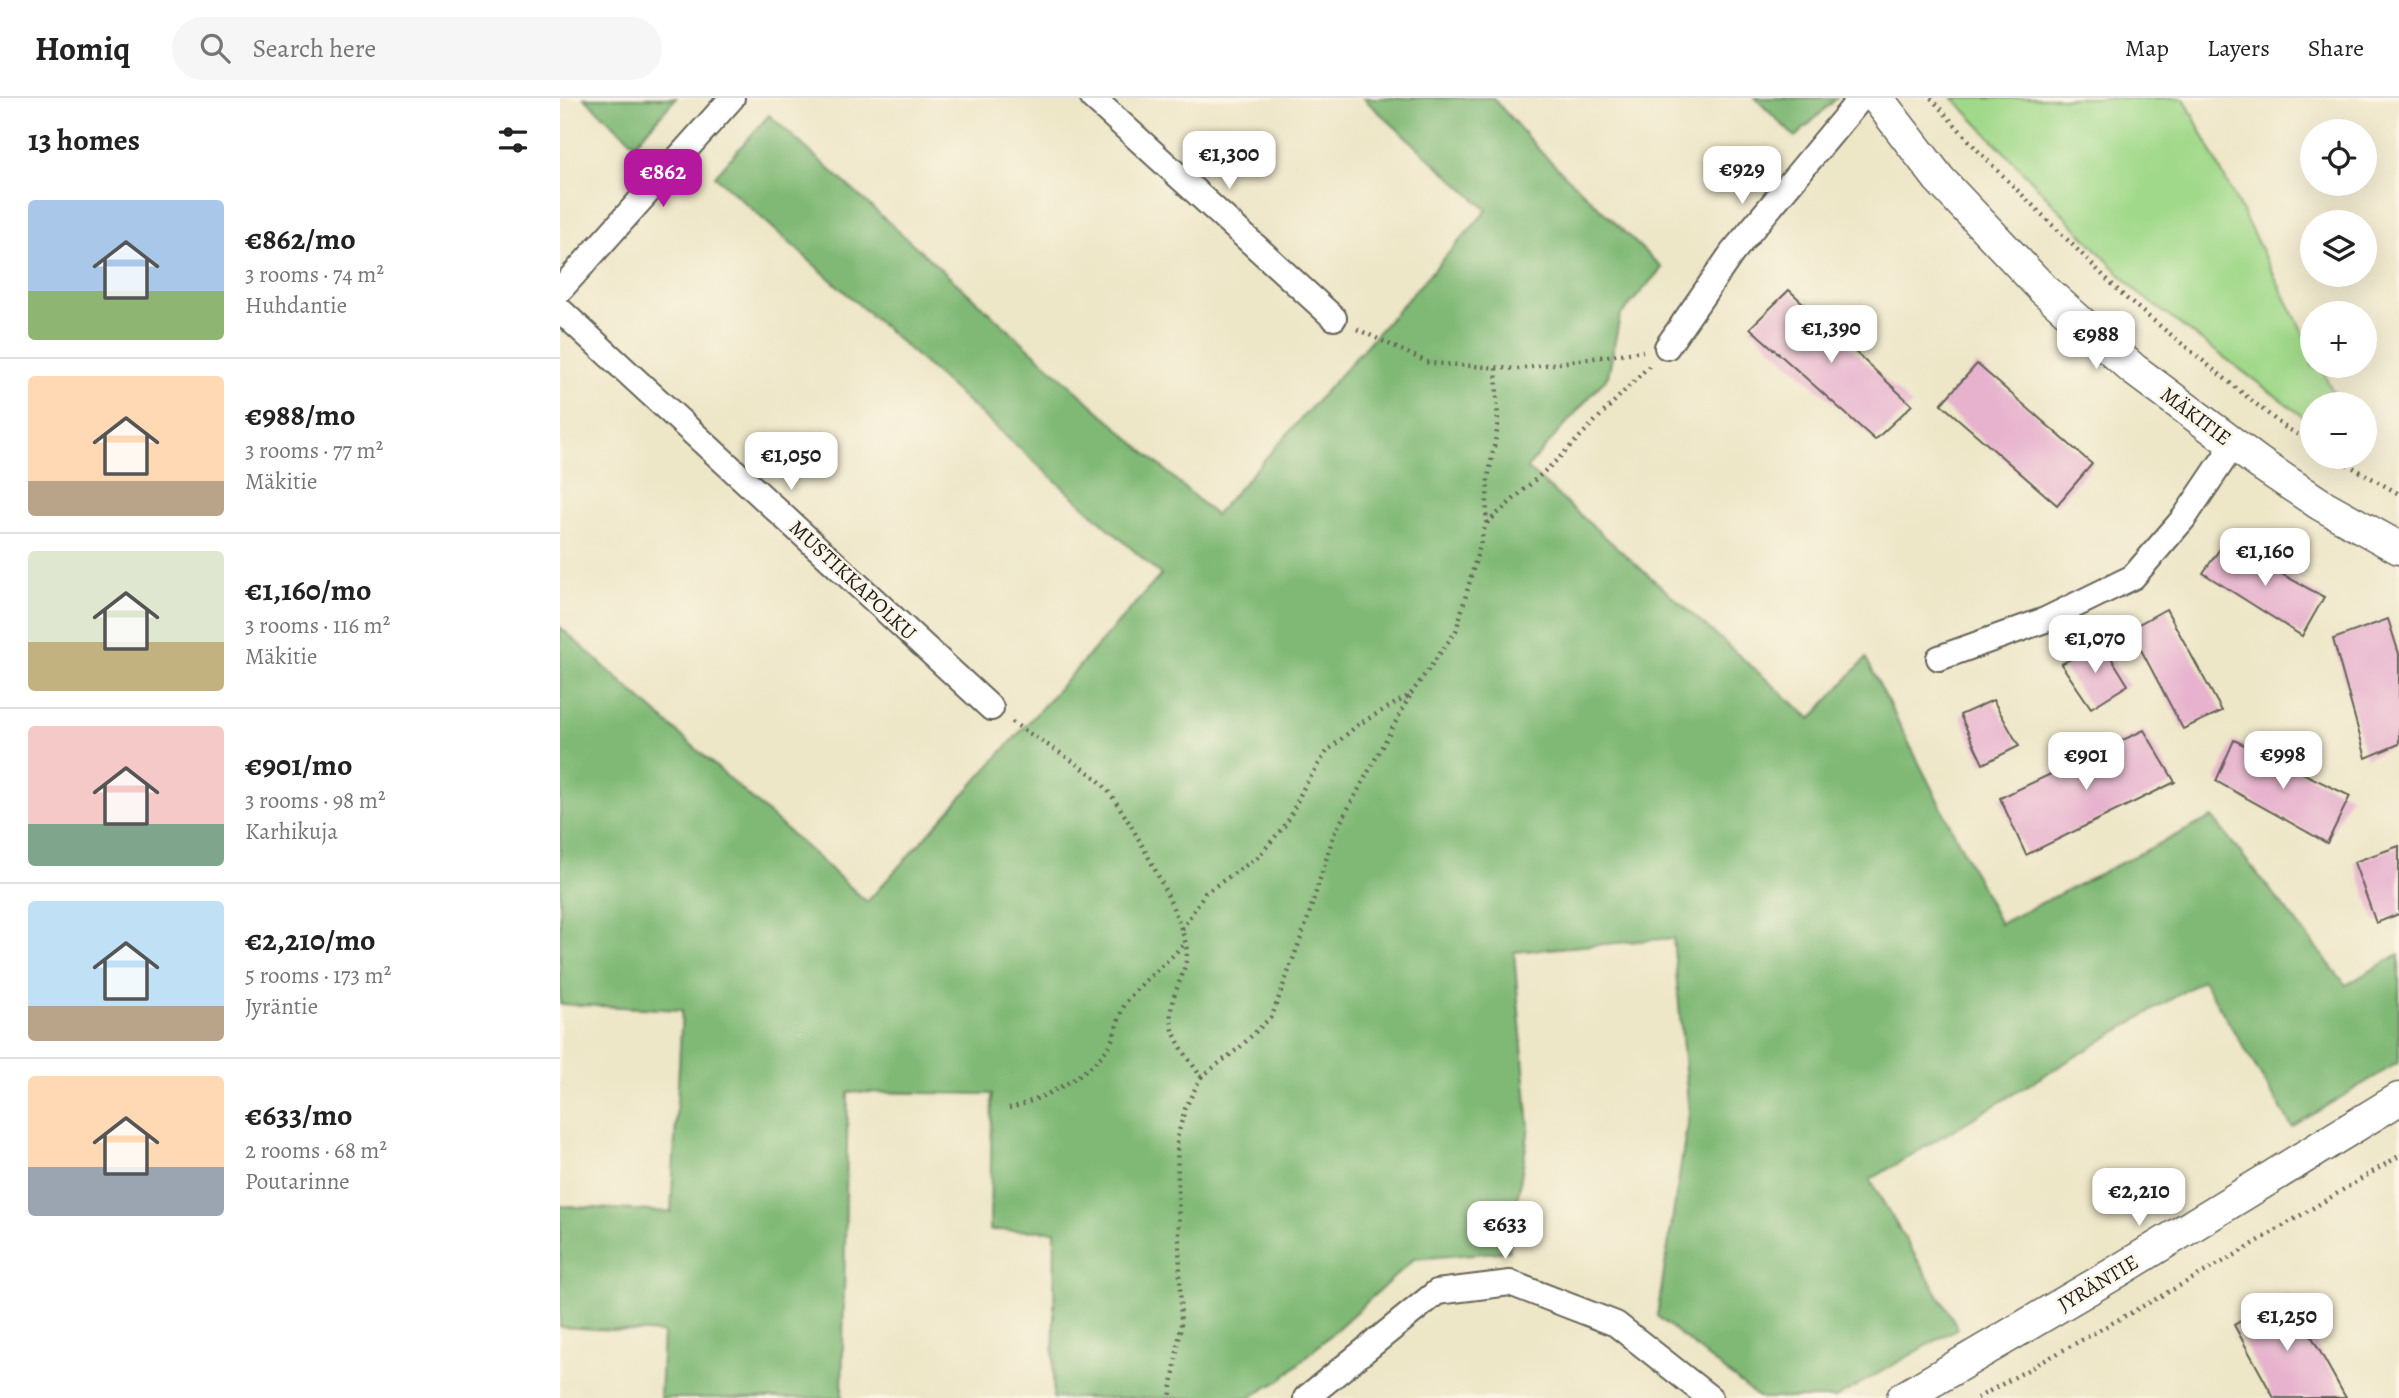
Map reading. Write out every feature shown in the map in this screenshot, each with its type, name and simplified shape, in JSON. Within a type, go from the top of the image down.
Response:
[{"type":"street","points":[[560,290],[732,98]]},
{"type":"street","points":[[1093,98],[1334,318]]},
{"type":"street","points":[[1667,347],[1732,253],[1861,98]]},
{"type":"street","name":"MÄKITIE","points":[[1877,98],[1939,179],[2042,288],[2133,369],[2320,504],[2399,548]]},
{"type":"street","name":"MUSTIKKAPOLKU","points":[[560,310],[991,708]]},
{"type":"street","points":[[1939,658],[2045,620],[2133,577],[2184,518],[2234,444]]},
{"type":"street","name":"JYRÄNTIE","points":[[1903,1398],[2110,1276],[2399,1099]]},
{"type":"street","points":[[1306,1398],[1437,1292],[1510,1283],[1616,1324],[1710,1398]]},
{"type":"path","points":[[1931,98],[1981,154],[2127,299],[2283,426],[2300,436]]},
{"type":"path","points":[[1334,318],[1429,363],[1517,369],[1667,347]]},
{"type":"path","points":[[1486,523],[1557,460],[1667,347]]},
{"type":"path","points":[[1170,1398],[1181,1326],[1177,1139],[1185,1109],[1201,1077],[1239,1048],[1272,1016],[1306,924],[1334,834],[1410,695],[1456,631],[1486,523],[1488,478],[1498,426],[1496,368]]},
{"type":"path","points":[[2356,469],[2399,494]]},
{"type":"path","points":[[1181,930],[1205,893],[1258,857],[1287,823],[1303,789],[1327,751],[1359,724],[1410,695]]},
{"type":"path","points":[[991,708],[1099,780],[1132,825],[1181,930],[1187,953],[1171,1011],[1175,1038],[1201,1077]]},
{"type":"path","points":[[1009,1108],[1040,1097],[1089,1069],[1107,1049],[1124,1005],[1138,987],[1173,957],[1184,943]]},
{"type":"path","points":[[1977,1398],[2279,1229],[2399,1156]]},
{"type":"green space","points":[[584,98],[676,98],[635,144]]},
{"type":"green space","points":[[1363,98],[1493,98],[1540,151],[1662,268],[1620,316],[1608,376],[1527,468],[1811,719],[1866,658],[2000,924],[2212,817],[2346,985],[2399,954],[2399,1062],[2292,1127],[2203,980],[1870,1180],[1958,1328],[1835,1398],[1759,1398],[1657,1316],[1689,1114],[1673,938],[1514,952],[1529,1128],[1509,1251],[1414,1259],[1282,1379],[1249,1398],[1053,1398],[1055,1231],[990,1230],[992,1094],[848,1092],[842,1398],[660,1398],[663,1333],[560,1327],[560,1206],[671,1212],[682,1010],[560,1004],[560,627],[867,902],[1161,575],[715,176],[769,115],[1215,515],[1487,210]]},
{"type":"green space","points":[[1755,98],[1837,98],[1795,137]]},
{"type":"green space","points":[[1953,98],[2184,98],[2300,326],[2300,378],[2326,378],[2333,392],[2300,392],[2300,414],[2138,293]]},
{"type":"building","points":[[1789,290],[1912,405],[1875,440],[1750,328]]},
{"type":"building","points":[[1977,364],[2092,464],[2057,505],[1941,404]]},
{"type":"building","points":[[2224,543],[2324,597],[2302,636],[2203,573]]},
{"type":"building","points":[[2166,609],[2222,711],[2183,729],[2130,629]]},
{"type":"building","points":[[2388,619],[2399,654],[2399,744],[2366,758],[2333,639]]},
{"type":"building","points":[[2102,643],[2128,685],[2091,708],[2061,664]]},
{"type":"building","points":[[1993,700],[2019,746],[1983,764],[1960,715]]},
{"type":"building","points":[[2144,730],[2175,782],[2026,855],[2000,798]]},
{"type":"building","points":[[2234,740],[2350,796],[2327,843],[2216,781]]},
{"type":"building","points":[[2399,846],[2399,914],[2376,923],[2354,862]]},
{"type":"building","points":[[2288,1294],[2346,1398],[2274,1398],[2234,1325]]}]
